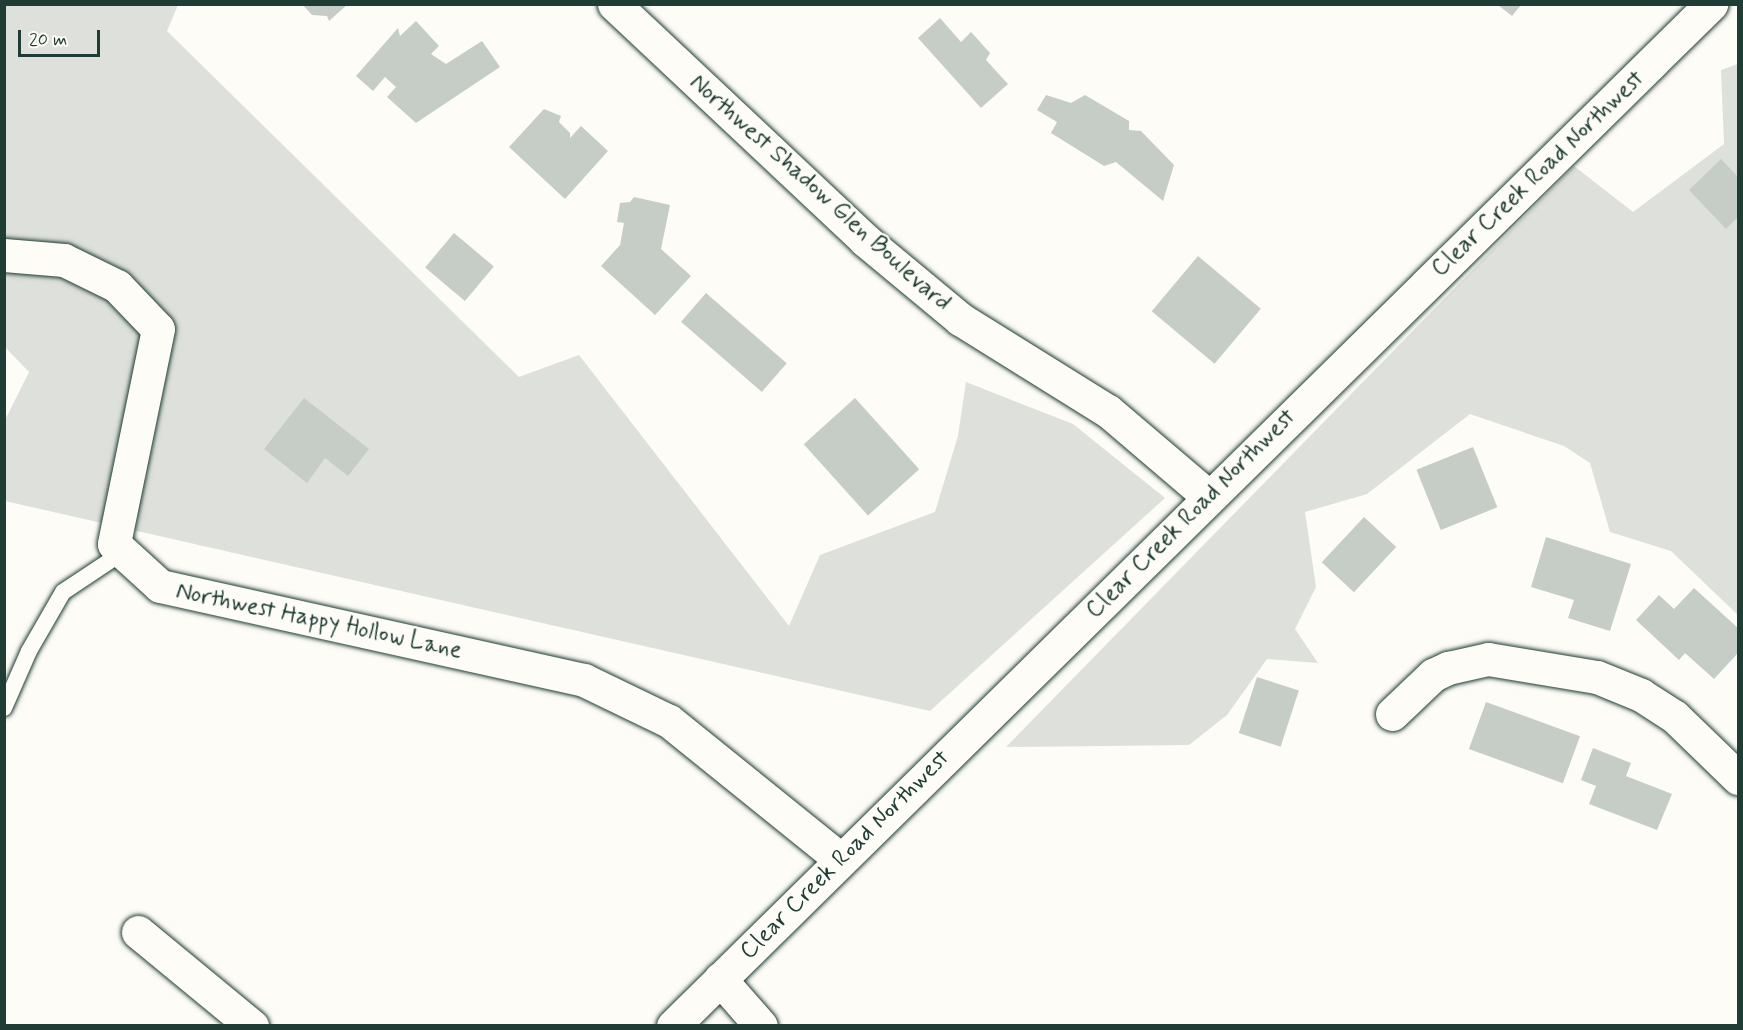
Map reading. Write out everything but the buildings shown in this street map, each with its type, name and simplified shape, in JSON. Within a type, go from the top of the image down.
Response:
[{"type":"street","name":"Northwest Shadow Glen Boulevard","points":[[614,4],[866,240],[960,320],[1108,411],[1208,496]]},
{"type":"street","name":"Clear Creek Road Northwest","points":[[673,1026],[1695,10]]},
{"type":"street","points":[[4,255],[64,260],[117,286],[158,329],[114,544],[123,552]]},
{"type":"street","name":"Northwest Happy Hollow Lane","points":[[123,552],[160,586],[584,680],[669,721],[841,860]]},
{"type":"street","points":[[1392,714],[1433,675],[1448,668],[1488,658],[1597,676],[1641,695],[1675,717],[1738,778]]},
{"type":"street","points":[[138,932],[252,1026]]},
{"type":"street","points":[[720,979],[761,1026]]},
{"type":"lane","points":[[4,708],[29,651],[63,592],[123,552]]},
{"type":"shaded area","points":[[5,5],[178,5],[167,31],[519,377],[579,355],[789,626],[820,555],[935,512],[958,436],[966,382],[1073,424],[1165,498],[930,711],[5,501],[4,422],[29,372],[5,347]]},
{"type":"shaded area","points":[[1738,64],[1738,615],[1671,551],[1610,532],[1590,463],[1564,446],[1470,414],[1367,494],[1305,512],[1316,587],[1295,629],[1318,663],[1267,659],[1227,715],[1189,745],[1006,747],[1574,166],[1633,212],[1724,144],[1721,70]]}]
